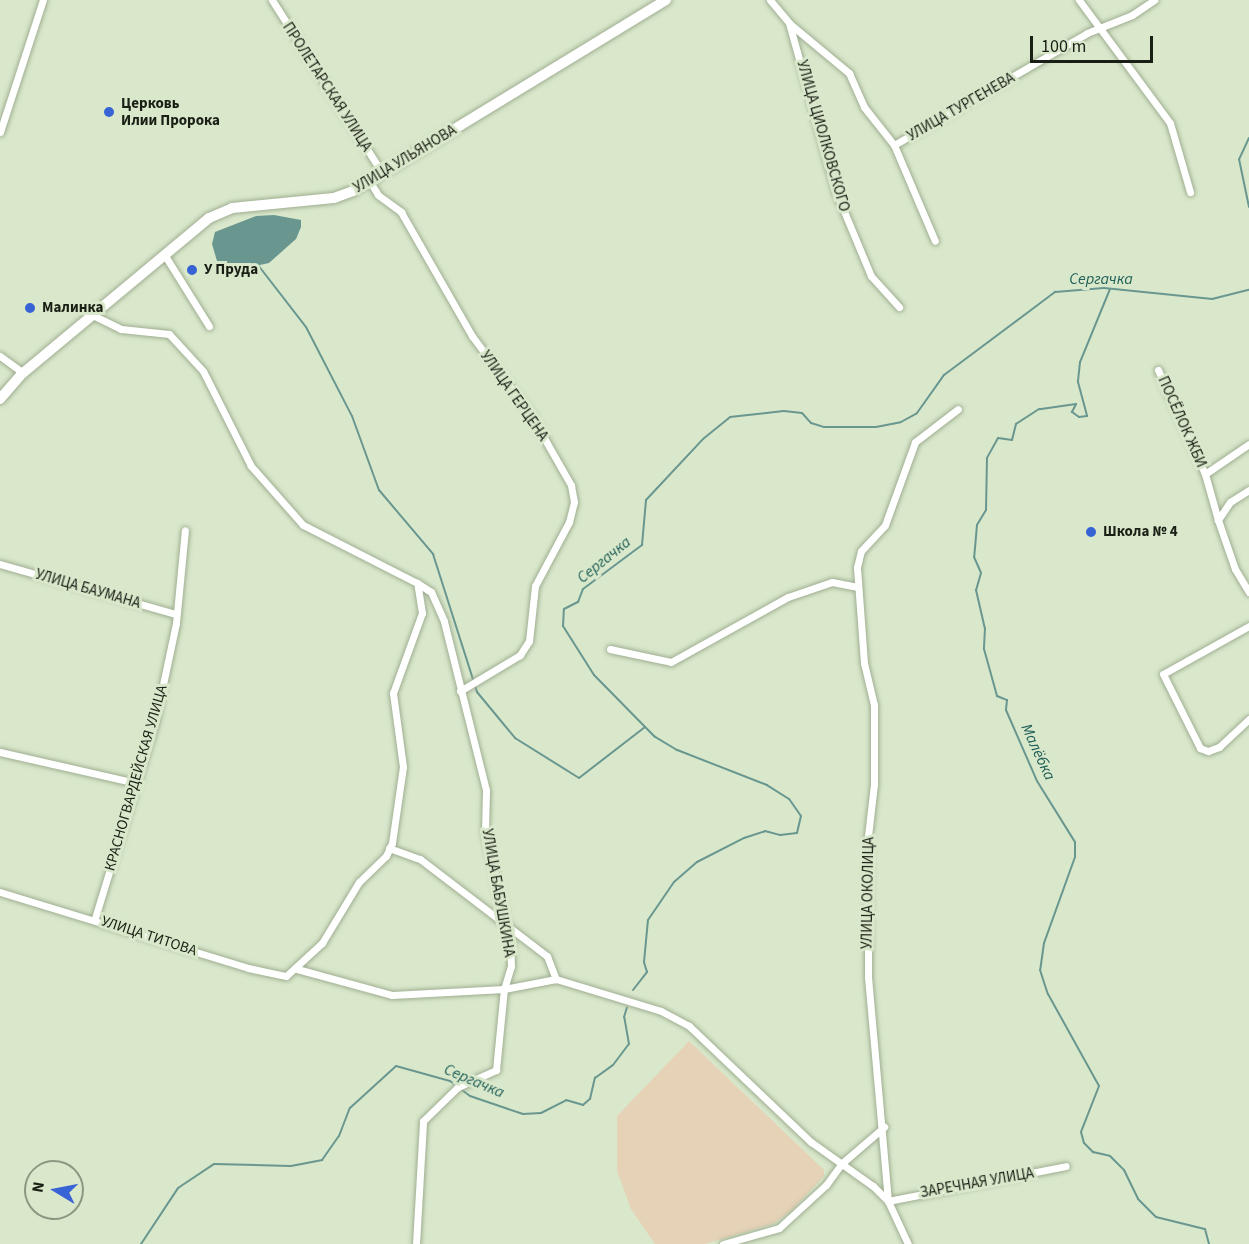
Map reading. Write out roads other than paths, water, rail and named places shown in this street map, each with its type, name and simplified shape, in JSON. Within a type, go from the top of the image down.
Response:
[{"type":"main road","name":"УЛИЦА УЛЬЯНОВА","points":[[0,399],[23,373],[209,218],[232,208],[334,198],[369,182],[666,0]]},
{"type":"street","points":[[0,132],[43,0]]},
{"type":"street","name":"ПРОЛЕТАРСКАЯ УЛИЦА","points":[[272,0],[383,174]]},
{"type":"street","name":"УЛИЦА ЦИОЛКОВСКОГО","points":[[770,0],[789,23],[849,73],[864,106],[894,145],[935,242]]},
{"type":"street","points":[[1079,0],[1098,29],[1170,123],[1190,192]]},
{"type":"street","name":"УЛИЦА ТУРГЕНЕВА","points":[[894,145],[1098,29],[1132,15],[1154,0]]},
{"type":"street","name":"УЛИЦА ЦИОЛКОВСКОГО","points":[[789,23],[836,192],[871,276],[899,307]]},
{"type":"street","name":"УЛИЦА ГЕРЦЕНА","points":[[369,182],[378,195],[401,212],[472,336],[531,415],[571,485],[573,502],[569,522],[535,586],[529,641],[520,655],[460,691]]},
{"type":"street","points":[[164,255],[209,326]]},
{"type":"street","points":[[93,315],[121,329],[169,334],[203,371],[251,466],[303,525],[431,592],[444,621],[460,691]]},
{"type":"street","points":[[0,356],[23,373]]},
{"type":"street","name":"ПОСЁЛОК ЖБИ","points":[[1158,370],[1205,474],[1235,569],[1249,592]]},
{"type":"street","name":"УЛИЦА ОКОЛИЦА","points":[[888,1201],[884,1127],[867,964],[868,836],[874,784],[874,705],[864,663],[857,587],[861,551],[885,525],[915,442],[958,409]]},
{"type":"street","name":"ПОСЁЛОК ЖБИ","points":[[1205,474],[1249,444]]},
{"type":"street","points":[[1218,520],[1230,502],[1249,490]]},
{"type":"street","name":"КРАСНОГВАРДЕЙСКАЯ УЛИЦА","points":[[94,918],[155,722],[177,614],[185,530]]},
{"type":"street","name":"УЛИЦА БАУМАНА","points":[[0,564],[177,614]]},
{"type":"street","points":[[610,649],[671,662],[788,597],[832,582],[857,587]]},
{"type":"street","points":[[417,583],[422,613],[393,693],[403,767],[389,848],[359,882],[322,943],[297,969],[392,994],[504,989],[556,979],[661,1011],[689,1026],[811,1142],[888,1201],[908,1244]]},
{"type":"street","points":[[1249,626],[1163,674],[1200,748],[1208,751],[1219,747],[1249,719]]},
{"type":"street","name":"УЛИЦА БАБУШКИНА","points":[[416,1244],[423,1121],[458,1088],[496,1070],[504,989],[511,966],[485,832],[486,790],[460,691]]},
{"type":"street","points":[[0,752],[136,783]]},
{"type":"street","points":[[389,848],[420,859],[504,923],[547,957],[556,979]]},
{"type":"street","name":"УЛИЦА ТИТОВА","points":[[0,892],[94,918],[248,968],[285,976],[297,969]]},
{"type":"street","points":[[723,1244],[779,1228],[826,1185],[841,1164],[884,1127]]},
{"type":"street","name":"ЗАРЕЧНАЯ УЛИЦА","points":[[888,1201],[1066,1166]]},
{"type":"water","points":[[274,215],[301,220],[301,227],[296,239],[269,263],[241,269],[217,261],[212,244],[215,232],[256,216]]},
{"type":"waterway","name":"Сергачка","points":[[1249,138],[1239,159],[1249,207]]},
{"type":"waterway","points":[[258,265],[306,327],[352,416],[379,490],[433,554],[477,692],[515,738],[579,778],[645,727]]},
{"type":"waterway","name":"Сергачка","points":[[633,990],[647,972],[644,962],[648,920],[674,882],[697,862],[744,838],[765,831],[780,835],[797,833],[801,816],[789,799],[767,785],[677,750],[655,737],[594,675],[563,626],[564,609],[578,602],[583,589],[642,545],[646,500],[703,439],[730,417],[784,411],[802,413],[811,423],[824,427],[876,427],[901,422],[917,413],[944,375],[1055,292],[1104,288],[1212,299],[1249,290]]},
{"type":"waterway","name":"Малёбка","points":[[1110,289],[1080,362],[1078,382],[1087,416],[1079,417],[1072,412],[1076,404],[1039,409],[1016,424],[1012,440],[998,438],[987,458],[986,510],[977,525],[974,557],[981,573],[976,590],[985,628],[984,649],[997,696],[1007,700],[1006,710],[1037,781],[1075,842],[1075,857],[1044,943],[1040,970],[1048,994],[1099,1086],[1081,1132],[1084,1143],[1093,1152],[1110,1156],[1124,1170],[1138,1199],[1156,1217],[1205,1229],[1209,1244]]},
{"type":"waterway","name":"Сергачка","points":[[141,1244],[178,1188],[214,1164],[291,1166],[322,1160],[339,1136],[350,1108],[396,1066],[450,1081],[470,1096],[523,1114],[541,1113],[566,1100],[583,1105],[590,1099],[595,1078],[613,1065],[629,1044],[624,1017],[627,1007]]},
{"type":"place","name":"Церковь Илии Пророка","points":[[109,112]]},
{"type":"place","name":"У Пруда","points":[[192,270]]},
{"type":"place","name":"Малинка","points":[[30,308]]},
{"type":"place","name":"Школа № 4","points":[[1091,532]]}]
